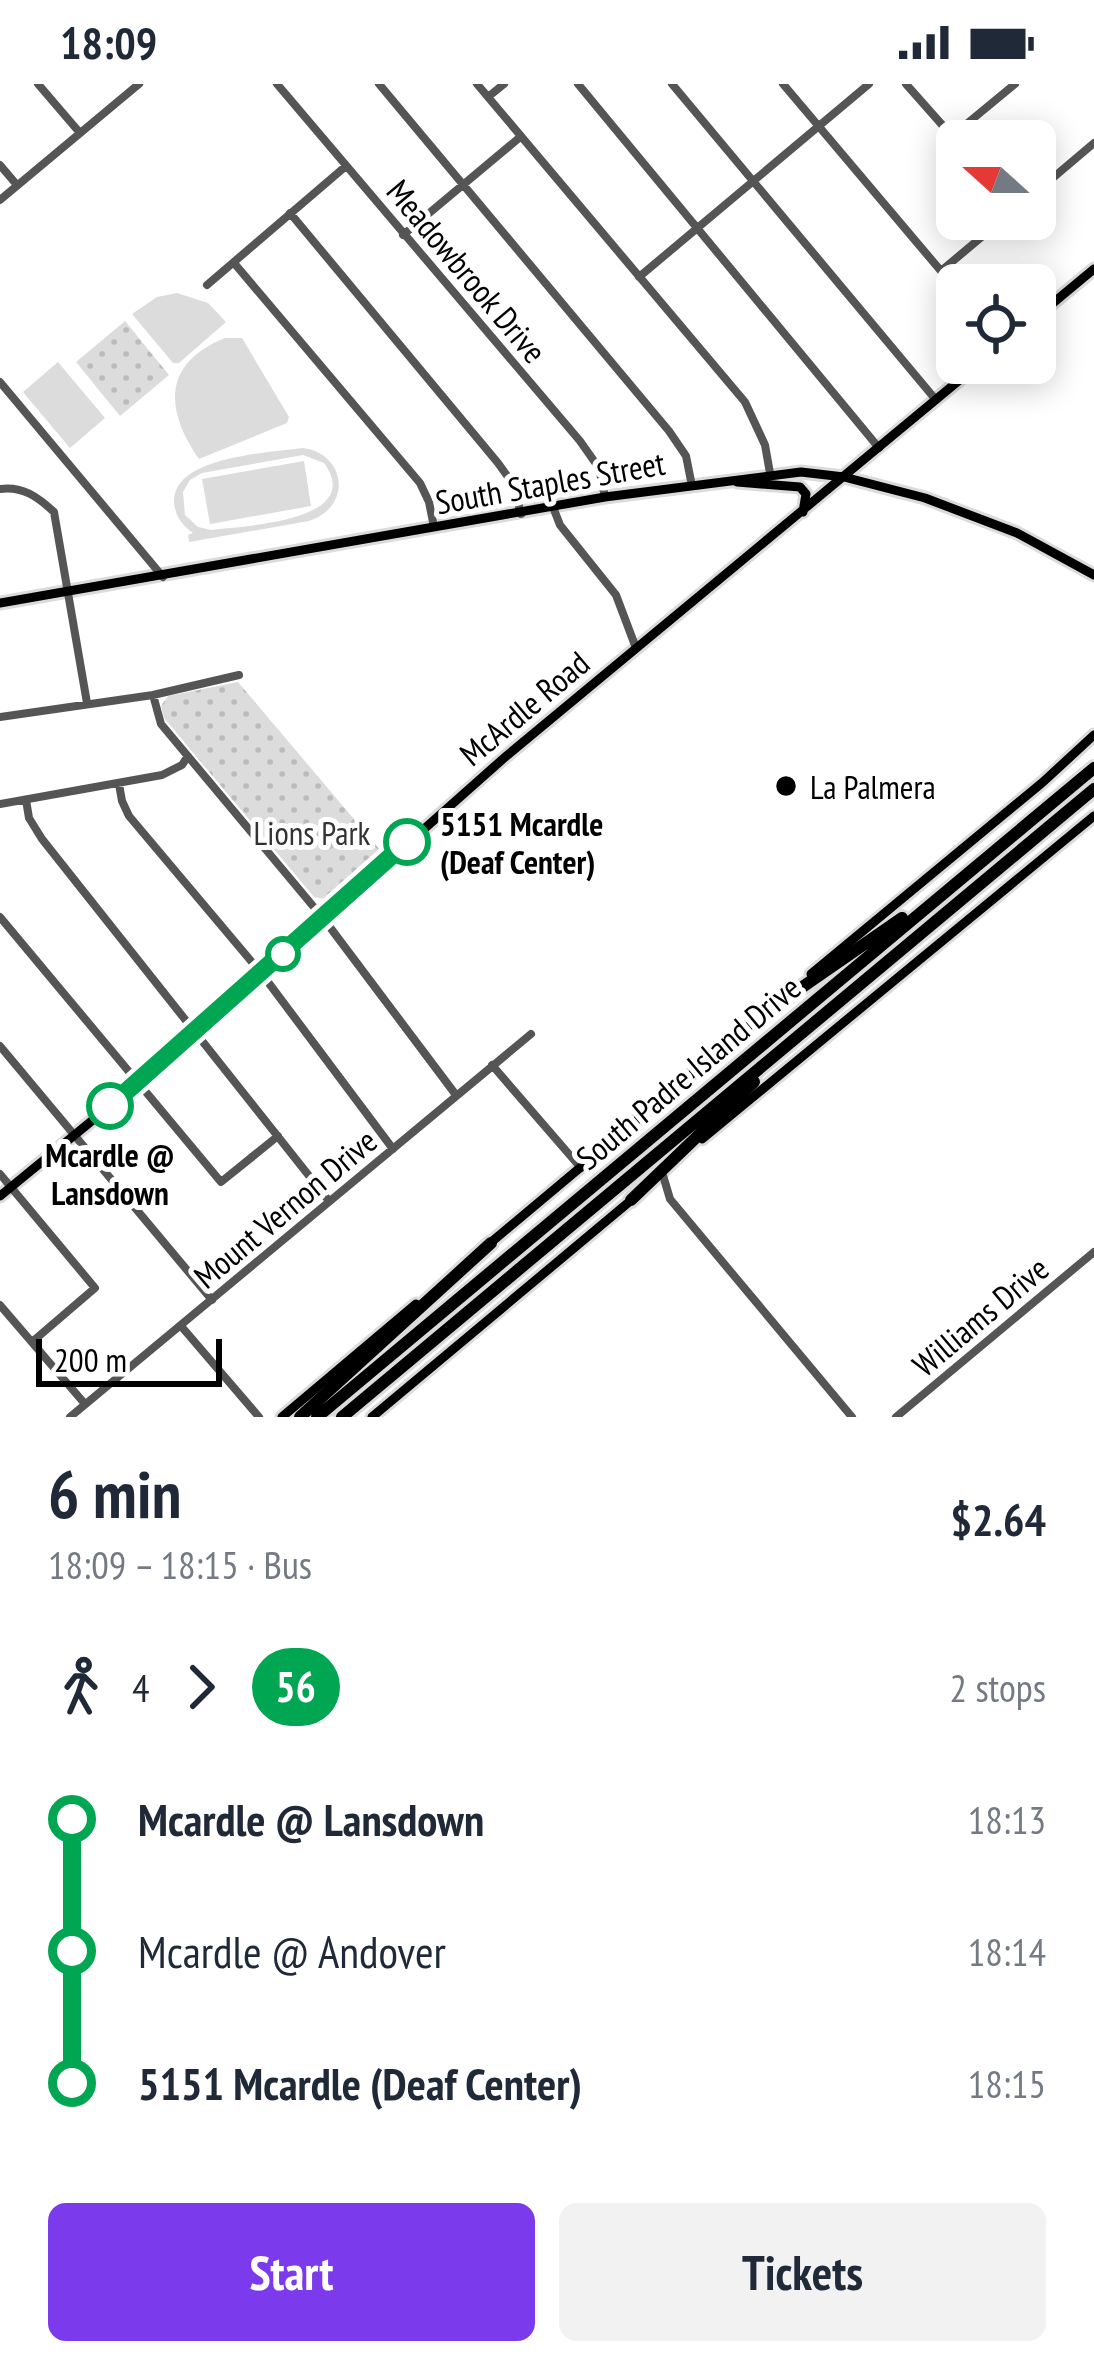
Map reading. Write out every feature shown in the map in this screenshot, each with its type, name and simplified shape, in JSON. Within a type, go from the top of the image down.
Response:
[{"type":"highway","name":"South Padre Island Drive","points":[[317,1417],[1094,768]]},
{"type":"highway","name":"South Padre Island Drive","points":[[342,1417],[1094,789]]},
{"type":"highway","points":[[759,1018],[904,917],[926,909]]},
{"type":"highway","points":[[632,1200],[805,1030]]},
{"type":"highway","points":[[300,1417],[491,1243]]},
{"type":"main road","points":[[1056,301],[1094,269]]},
{"type":"main road","name":"McArdle Road","points":[[0,1196],[138,1083],[636,648],[955,384]]},
{"type":"main road","name":"South Staples Street","points":[[0,604],[605,497],[770,473],[816,472],[925,498],[1017,533],[1094,575]]},
{"type":"main road","points":[[721,481],[800,487],[806,498],[803,512]]},
{"type":"main road","points":[[283,1417],[1094,735]]},
{"type":"main road","points":[[372,1417],[1094,816]]},
{"type":"street","points":[[38,84],[80,133]]},
{"type":"street","points":[[0,200],[139,84]]},
{"type":"street","name":"Meadowbrook Drive","points":[[277,84],[580,441],[599,468],[605,497]]},
{"type":"street","points":[[379,84],[669,431],[686,456],[692,486]]},
{"type":"street","points":[[477,84],[746,402],[765,445],[770,473]]},
{"type":"street","points":[[488,97],[504,84]]},
{"type":"street","points":[[578,84],[880,448]]},
{"type":"street","points":[[672,84],[936,400]]},
{"type":"street","points":[[783,84],[936,265]]},
{"type":"street","points":[[639,278],[869,84]]},
{"type":"street","points":[[906,84],[952,136],[1015,84]]},
{"type":"street","points":[[403,235],[519,138]]},
{"type":"street","points":[[1056,175],[1094,143]]},
{"type":"street","points":[[0,165],[17,185]]},
{"type":"street","points":[[207,285],[346,166]]},
{"type":"street","points":[[290,213],[498,463],[513,484],[521,514]]},
{"type":"street","points":[[949,264],[979,240]]},
{"type":"street","points":[[234,263],[419,484],[430,502],[435,530]]},
{"type":"street","points":[[0,382],[163,577]]},
{"type":"street","points":[[0,489],[25,491],[54,512],[87,703]]},
{"type":"street","points":[[554,507],[560,525],[616,596],[636,648]]},
{"type":"street","points":[[0,717],[154,695],[238,676]]},
{"type":"street","points":[[154,695],[161,724],[323,918],[456,1095]]},
{"type":"street","points":[[0,804],[162,775],[182,765],[188,756]]},
{"type":"street","points":[[119,784],[130,816],[262,974],[393,1149]]},
{"type":"street","points":[[26,800],[28,818],[42,839],[329,1201]]},
{"type":"street","points":[[0,917],[221,1182],[278,1136]]},
{"type":"street","name":"Mount Vernon Drive","points":[[70,1417],[531,1034]]},
{"type":"street","points":[[0,1046],[212,1300]]},
{"type":"street","points":[[491,1065],[582,1170]]},
{"type":"street","points":[[662,1172],[670,1199],[853,1417]]},
{"type":"street","points":[[0,1174],[95,1288],[32,1342]]},
{"type":"street","points":[[645,1188],[670,1199]]},
{"type":"street","name":"Williams Drive","points":[[896,1417],[1094,1252]]},
{"type":"street","points":[[0,1305],[85,1404]]},
{"type":"street","points":[[181,1326],[259,1417]]},
{"type":"green space","points":[[177,293],[208,303],[226,322],[179,363],[173,363],[132,314],[157,297]]},
{"type":"green space","points":[[125,321],[169,375],[120,416],[76,362]]},
{"type":"green space","points":[[225,338],[242,338],[289,417],[287,423],[199,459],[180,423],[176,389],[190,360]]},
{"type":"green space","points":[[58,362],[105,418],[70,448],[23,392]]},
{"type":"green space","points":[[303,448],[318,452],[336,470],[338,493],[323,514],[309,521],[189,542],[188,535],[193,533],[180,520],[174,502],[178,487],[189,475],[225,460]],"holes":[[[303,455],[324,463],[333,482],[329,497],[296,517],[211,530],[198,527],[185,515],[183,492],[202,473]]]},
{"type":"green space","points":[[304,461],[311,506],[210,524],[202,479]]},
{"type":"green space","name":"Lions Park","points":[[238,682],[381,851],[324,899],[314,897],[164,718],[161,706],[168,696]]},
{"type":"bus line","name":"56","points":[[110,1106],[407,842]]},
{"type":"place","name":"La Palmera","points":[[786,786]]},
{"type":"place","name":"5151 Mcardle (Deaf Center)","points":[[407,842]]},
{"type":"place","name":"Mcardle @ Lansdown","points":[[110,1106]]}]
